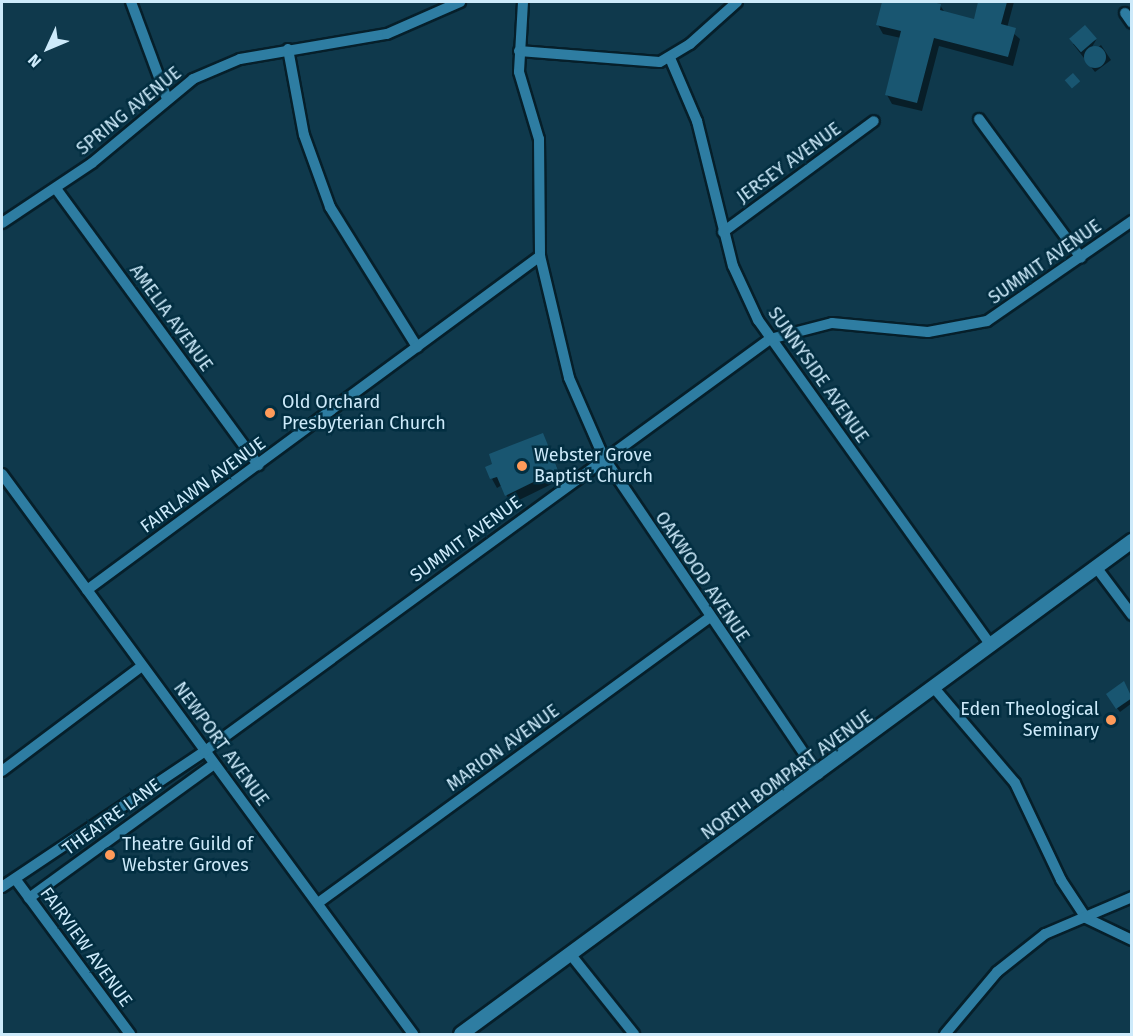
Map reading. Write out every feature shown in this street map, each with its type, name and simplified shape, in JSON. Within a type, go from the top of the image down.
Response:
[{"type":"street","points":[[131,2],[166,99]]},
{"type":"street","name":"SPRING AVENUE","points":[[2,223],[57,190],[193,79],[240,58],[387,34],[460,2]]},
{"type":"street","name":"OAKWOOD AVENUE","points":[[523,2],[519,51],[522,86],[540,139],[540,256],[560,348],[604,458],[708,619],[818,774]]},
{"type":"street","points":[[519,51],[637,64],[670,58],[737,2]]},
{"type":"street","points":[[1125,13],[1131,23]]},
{"type":"street","points":[[288,49],[304,135],[330,207],[417,347]]},
{"type":"street","name":"SUNNYSIDE AVENUE","points":[[670,58],[697,121],[723,232],[745,294],[770,339],[991,646]]},
{"type":"street","points":[[979,119],[1081,258]]},
{"type":"street","name":"JERSEY AVENUE","points":[[723,232],[874,121]]},
{"type":"street","name":"AMELIA AVENUE","points":[[57,190],[258,465]]},
{"type":"street","name":"SUMMIT AVENUE","points":[[2,887],[16,880],[205,751],[770,339],[832,323],[910,332],[967,327],[1002,314],[1131,221]]},
{"type":"street","name":"FAIRLAWN AVENUE","points":[[87,590],[540,256]]},
{"type":"street","name":"NEWPORT AVENUE","points":[[2,474],[413,1035]]},
{"type":"street","name":"NORTH BOMPART AVENUE","points":[[461,1035],[935,689],[1131,541]]},
{"type":"street","points":[[1096,567],[1131,615]]},
{"type":"street","name":"MARION AVENUE","points":[[318,903],[708,619]]},
{"type":"street","points":[[2,771],[142,666]]},
{"type":"street","points":[[935,689],[1015,783],[1061,880],[1086,918],[1131,940]]},
{"type":"street","name":"THEATRE LANE","points":[[28,898],[214,764]]},
{"type":"street","name":"FAIRVIEW AVENUE","points":[[16,880],[130,1035]]},
{"type":"street","points":[[945,1035],[997,972],[1045,934],[1131,897]]},
{"type":"street","points":[[571,955],[634,1035]]},
{"type":"building","points":[[882,2],[932,2],[941,4],[940,10],[974,19],[978,2],[1007,2],[1001,24],[1016,28],[1008,57],[934,38],[917,103],[885,95],[901,31],[876,25]]},
{"type":"building","points":[[1085,25],[1097,39],[1081,52],[1069,39]]},
{"type":"building","points":[[1095,46],[1103,49],[1106,57],[1103,65],[1095,68],[1087,65],[1084,57],[1087,49]]},
{"type":"building","points":[[1073,73],[1080,81],[1072,89],[1065,80]]},
{"type":"building","name":"Webster Grove Baptist Church","points":[[543,433],[558,470],[505,496],[497,477],[490,479],[485,467],[492,464],[489,454]]},
{"type":"building","points":[[1124,681],[1132,698],[1116,709],[1106,694]]},
{"type":"place","name":"Old Orchard Presbyterian Church","points":[[270,413]]},
{"type":"place","name":"Webster Grove Baptist Church","points":[[522,466]]},
{"type":"place","name":"Eden Theological Seminary","points":[[1111,720]]},
{"type":"place","name":"Theatre Guild of Webster Groves","points":[[110,855]]}]
